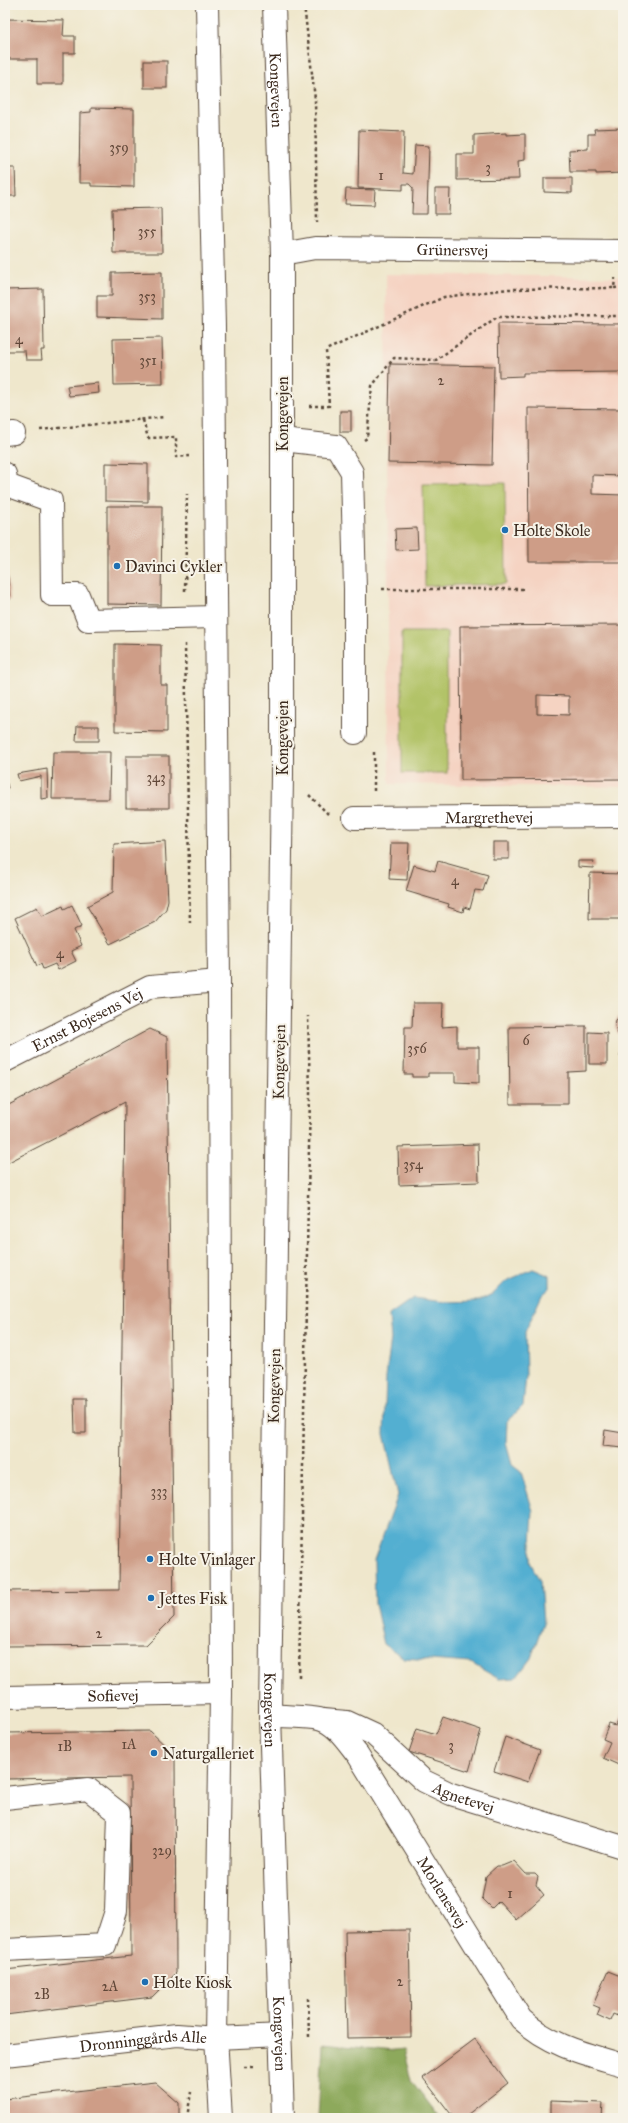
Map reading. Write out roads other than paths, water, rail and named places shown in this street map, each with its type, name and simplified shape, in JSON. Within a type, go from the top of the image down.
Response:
[{"type":"main road","points":[[207,5],[214,332],[219,982],[221,1693],[216,2038],[221,2118]]},
{"type":"main road","name":"Kongevejen","points":[[274,5],[282,254],[282,774],[270,1715],[283,2118]]},
{"type":"main road","name":"Grünersvej","points":[[282,254],[315,248],[620,251]]},
{"type":"main road","points":[[282,440],[336,446],[352,472],[355,589],[355,733]]},
{"type":"main road","points":[[5,474],[7,485],[51,501],[52,595],[78,595],[88,620],[216,618]]},
{"type":"main road","name":"Margrethevej","points":[[354,818],[623,816]]},
{"type":"main road","name":"Ernst Bojesens Vej","points":[[5,1061],[150,987],[219,982]]},
{"type":"main road","name":"Sofievej","points":[[5,1697],[221,1693]]},
{"type":"main road","name":"Morlenesvej","points":[[270,1715],[320,1720],[334,1728],[358,1755],[521,2019],[541,2036],[555,2043],[623,2065]]},
{"type":"main road","name":"Agnetevej","points":[[320,1720],[347,1722],[373,1734],[424,1780],[451,1794],[623,1847]]},
{"type":"main road","points":[[5,1798],[88,1789],[119,1813],[116,1911],[105,1945],[5,1950]]},
{"type":"main road","name":"Dronninggårds Alle","points":[[5,2055],[177,2035],[216,2038],[281,2035]]},
{"type":"water","points":[[533,1269],[550,1276],[550,1288],[542,1295],[525,1332],[526,1376],[523,1406],[507,1421],[506,1443],[512,1465],[521,1472],[533,1511],[530,1562],[540,1581],[543,1623],[531,1658],[516,1678],[499,1679],[471,1663],[404,1658],[384,1644],[375,1604],[374,1560],[398,1495],[384,1434],[386,1377],[391,1339],[389,1315],[413,1298],[445,1302],[479,1301],[493,1294],[506,1281]]},
{"type":"place","name":"Holte Skole","points":[[505,530]]},
{"type":"place","name":"Davinci Cykler","points":[[117,566]]},
{"type":"place","name":"Holte Vinlager","points":[[150,1559]]},
{"type":"place","name":"Jettes Fisk","points":[[151,1598]]},
{"type":"place","name":"Naturgalleriet","points":[[154,1753]]},
{"type":"place","name":"Holte Kiosk","points":[[145,1982]]}]
